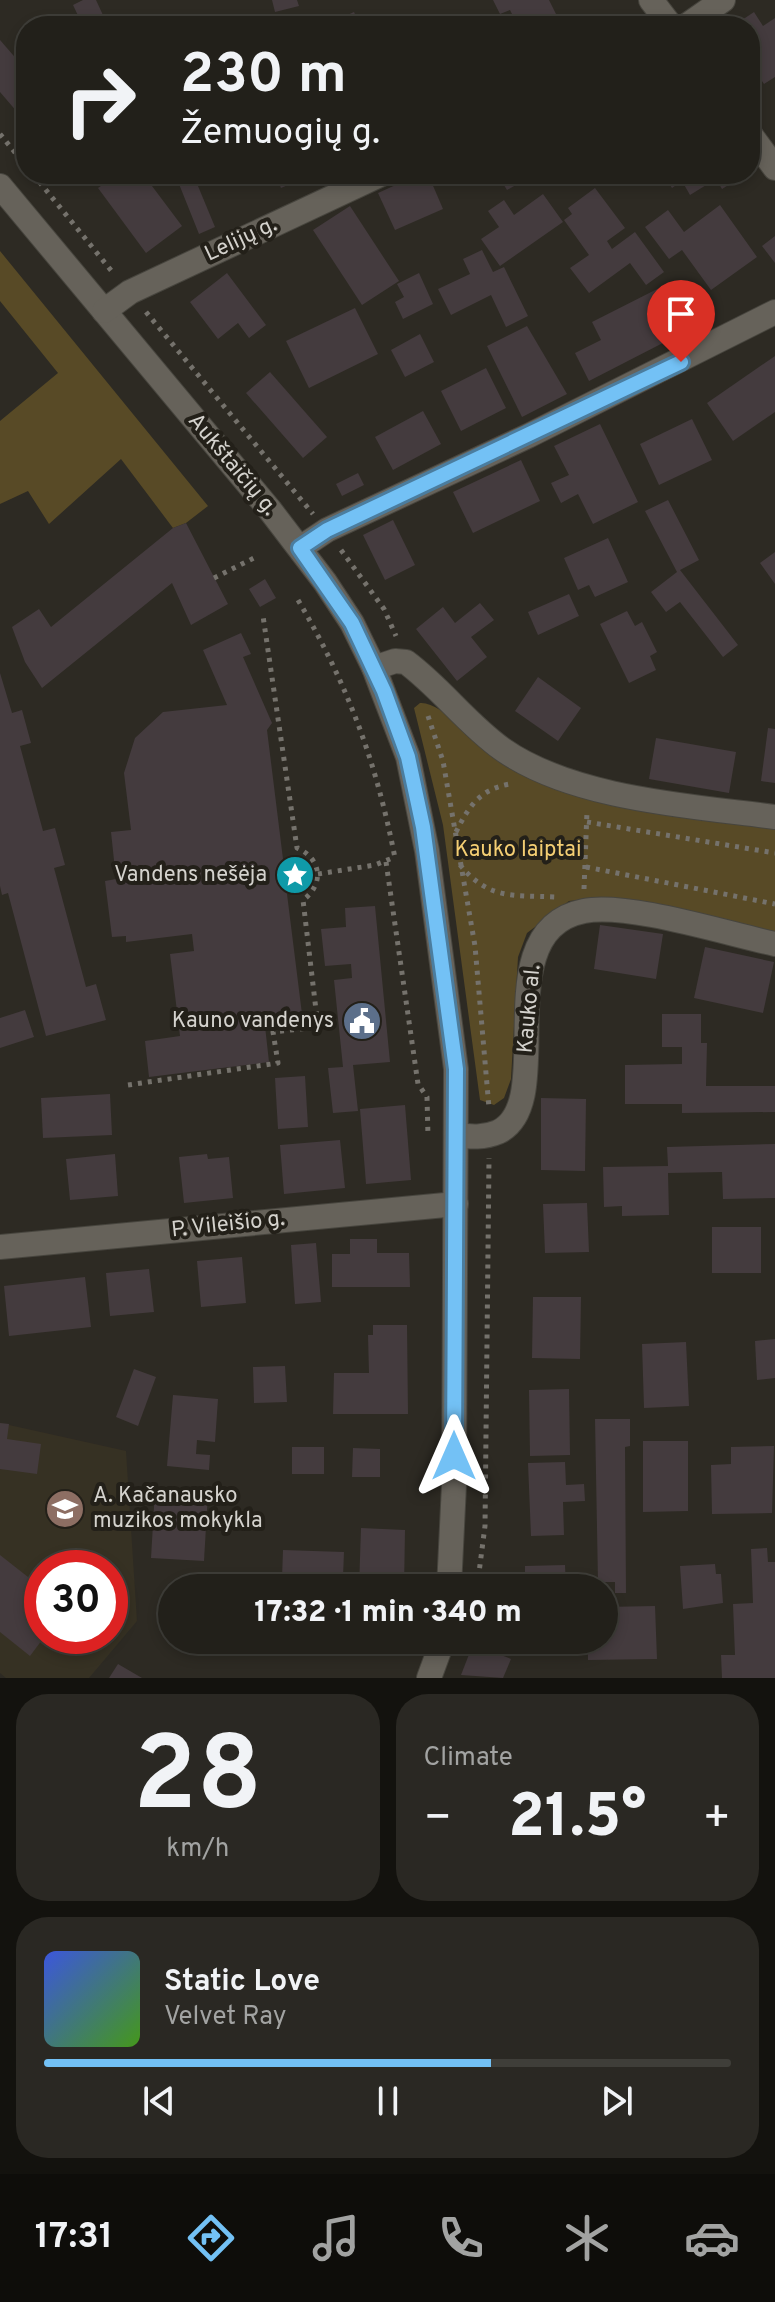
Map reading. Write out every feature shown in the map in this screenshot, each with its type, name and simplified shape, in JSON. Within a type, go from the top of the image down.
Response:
[{"type":"street","points":[[651,0],[663,16]]},
{"type":"street","points":[[700,16],[723,0]]},
{"type":"street","points":[[760,148],[775,168]]},
{"type":"street","name":"Lelijų g.","points":[[104,311],[130,292],[361,184]]},
{"type":"street","name":"Aukštaičių g.","points":[[0,186],[300,548],[352,623],[374,668],[408,757],[425,835],[453,1028],[456,1204],[454,1498],[450,1574]]},
{"type":"street","points":[[300,548],[327,530],[639,382],[775,312]]},
{"type":"street","points":[[374,668],[395,661],[406,662],[483,733],[530,765],[634,798],[775,817]]},
{"type":"street","points":[[583,911],[625,910],[775,944]]},
{"type":"street","name":"Kauko al.","points":[[456,1135],[480,1137],[500,1131],[519,1109],[531,965],[542,938],[583,911]]},
{"type":"street","name":"P. Vileišio g.","points":[[0,1247],[456,1204]]},
{"type":"street","points":[[429,1678],[438,1654]]},
{"type":"path","points":[[0,134],[16,154]]},
{"type":"path","points":[[41,184],[327,530]]},
{"type":"path","points":[[214,578],[256,557]]},
{"type":"path","points":[[298,600],[345,686],[360,722],[384,800],[395,858],[375,865],[318,874]]},
{"type":"path","points":[[128,1085],[278,1063],[273,1032],[318,1027],[303,900],[315,889],[318,874],[312,857],[297,848],[263,616]]},
{"type":"path","points":[[455,835],[468,808],[478,797],[495,786],[512,784]]},
{"type":"path","points":[[585,878],[587,812]]},
{"type":"path","points":[[587,822],[775,853]]},
{"type":"path","points":[[459,864],[476,884],[492,892],[584,898],[583,911]]},
{"type":"path","points":[[586,867],[775,904]]},
{"type":"shaded area","name":"A. Kačanausko muzikos mokykla","points":[[0,1423],[126,1451],[137,1621],[128,1632],[128,1550],[24,1550],[24,1654],[109,1654],[89,1678],[6,1678],[0,1673]]},
{"type":"green space","points":[[0,251],[208,506],[186,523],[173,528],[121,459],[49,524],[28,491],[0,504],[0,421],[58,373],[0,301]]},
{"type":"green space","name":"Kauko laiptai","points":[[420,703],[452,718],[506,766],[541,782],[775,828],[775,933],[601,898],[569,901],[527,933],[518,957],[511,1079],[504,1098],[494,1105],[480,1100],[443,825],[414,708]]},
{"type":"building","points":[[83,0],[96,0],[103,16],[78,16],[73,5]]},
{"type":"building","points":[[272,0],[297,0],[299,6],[275,12]]},
{"type":"building","points":[[493,0],[549,0],[557,16],[513,16],[510,10],[500,14]]},
{"type":"building","points":[[775,18],[775,77],[764,84],[760,78],[760,21],[763,26]]},
{"type":"building","points":[[0,40],[16,58],[16,111],[0,92]]},
{"type":"building","points":[[104,184],[150,184],[182,226],[146,253],[98,188]]},
{"type":"building","points":[[179,184],[197,184],[215,227],[199,234]]},
{"type":"building","points":[[398,184],[432,184],[443,209],[395,230],[378,193]]},
{"type":"building","points":[[503,184],[518,184],[507,190]]},
{"type":"building","points":[[684,184],[708,184],[690,195]]},
{"type":"building","points":[[595,188],[625,228],[607,241],[612,249],[635,232],[664,272],[646,285],[630,263],[589,293],[570,268],[589,255],[564,220],[572,214],[568,208]]},
{"type":"building","points":[[543,194],[563,222],[500,266],[481,239],[499,227],[488,211],[504,200],[514,215]]},
{"type":"building","points":[[720,205],[757,257],[711,290],[682,250],[669,259],[645,227],[668,210],[684,232]]},
{"type":"building","points":[[350,206],[399,281],[362,305],[313,230]]},
{"type":"building","points":[[775,236],[775,263],[762,246]]},
{"type":"building","points":[[482,250],[493,272],[504,267],[528,316],[506,327],[491,295],[451,315],[438,289],[470,274],[463,259]]},
{"type":"building","points":[[227,273],[266,325],[249,338],[238,323],[218,339],[190,302]]},
{"type":"building","points":[[419,273],[433,304],[403,319],[395,302],[404,297],[397,284]]},
{"type":"building","points":[[669,283],[692,328],[589,381],[575,353],[601,340],[592,322]]},
{"type":"building","points":[[355,308],[378,354],[309,388],[286,341]]},
{"type":"building","points":[[527,326],[567,394],[522,417],[487,346]]},
{"type":"building","points":[[420,334],[434,362],[405,377],[391,350]]},
{"type":"building","points":[[775,356],[775,412],[733,441],[707,403]]},
{"type":"building","points":[[486,368],[506,408],[461,431],[441,391]]},
{"type":"building","points":[[270,372],[327,437],[303,458],[246,393]]},
{"type":"building","points":[[423,411],[441,444],[393,470],[375,437]]},
{"type":"building","points":[[692,419],[712,460],[659,485],[640,444]]},
{"type":"building","points":[[600,424],[638,502],[593,524],[578,494],[561,503],[551,483],[569,475],[554,446]]},
{"type":"building","points":[[521,460],[540,501],[473,533],[453,492]]},
{"type":"building","points":[[358,473],[364,485],[342,496],[336,484]]},
{"type":"building","points":[[668,500],[699,560],[680,570],[738,645],[723,657],[680,602],[666,612],[651,592],[677,572],[645,511]]},
{"type":"building","points":[[393,520],[415,565],[385,580],[363,535]]},
{"type":"building","points":[[186,523],[228,604],[191,625],[172,583],[42,688],[25,662],[12,627],[39,609],[51,627],[173,528]]},
{"type":"building","points":[[608,538],[628,582],[595,597],[589,585],[578,590],[564,558]]},
{"type":"building","points":[[775,552],[775,584],[760,563]]},
{"type":"building","points":[[265,579],[276,598],[260,607],[249,589]]},
{"type":"building","points":[[569,594],[579,616],[538,635],[528,612]]},
{"type":"building","points":[[480,603],[494,620],[471,637],[487,657],[457,681],[416,629],[443,607],[455,623]]},
{"type":"building","points":[[627,611],[635,626],[642,622],[657,652],[650,656],[656,670],[629,683],[600,624]]},
{"type":"building","points":[[241,633],[251,654],[243,657],[272,723],[267,730],[283,859],[291,859],[295,893],[287,894],[303,1022],[265,1026],[269,1062],[149,1077],[145,1041],[180,1036],[170,954],[194,951],[192,934],[126,942],[126,936],[112,937],[105,881],[116,879],[111,832],[131,830],[124,773],[135,738],[163,712],[227,705],[203,650]]},
{"type":"building","points":[[0,673],[12,713],[22,710],[31,743],[20,746],[43,831],[55,828],[65,865],[54,868],[86,987],[96,984],[106,1020],[46,1036],[8,893],[2,895],[0,886]]},
{"type":"building","points":[[538,677],[581,708],[558,741],[515,711]]},
{"type":"building","points":[[768,728],[775,729],[775,783],[761,781]]},
{"type":"building","points":[[656,738],[736,752],[729,793],[649,779]]},
{"type":"building","points":[[375,906],[390,1062],[353,1065],[358,1111],[333,1113],[328,1068],[343,1067],[334,980],[352,978],[351,964],[325,966],[321,929],[346,927],[345,908]]},
{"type":"building","points":[[600,925],[663,934],[656,979],[594,969]]},
{"type":"building","points":[[705,947],[774,962],[763,1013],[694,998]]},
{"type":"building","points":[[25,1010],[34,1037],[0,1048],[0,1018]]},
{"type":"building","points":[[662,1014],[701,1014],[701,1043],[707,1043],[706,1086],[775,1086],[775,1112],[682,1113],[682,1104],[625,1104],[625,1065],[682,1064],[682,1047],[662,1047]]},
{"type":"building","points":[[305,1076],[308,1127],[278,1129],[275,1078]]},
{"type":"building","points":[[110,1094],[112,1135],[43,1138],[41,1098]]},
{"type":"building","points":[[541,1098],[586,1099],[585,1171],[541,1170]]},
{"type":"building","points":[[405,1105],[411,1180],[366,1184],[360,1109]]},
{"type":"building","points":[[340,1140],[345,1188],[284,1194],[280,1145]]},
{"type":"building","points":[[775,1144],[775,1198],[723,1199],[722,1172],[668,1173],[669,1215],[622,1216],[622,1206],[604,1207],[603,1167],[668,1166],[667,1147]]},
{"type":"building","points":[[115,1154],[118,1196],[70,1200],[66,1159]]},
{"type":"building","points":[[207,1154],[208,1159],[229,1157],[233,1198],[184,1203],[179,1157]]},
{"type":"building","points":[[587,1203],[589,1252],[545,1253],[543,1204]]},
{"type":"building","points":[[712,1227],[761,1227],[761,1273],[712,1273]]},
{"type":"building","points":[[350,1239],[377,1239],[377,1253],[409,1253],[410,1287],[332,1287],[332,1254],[350,1254]]},
{"type":"building","points":[[316,1243],[321,1302],[295,1304],[291,1245]]},
{"type":"building","points":[[242,1257],[246,1303],[201,1307],[197,1261]]},
{"type":"building","points":[[149,1269],[154,1312],[110,1316],[106,1273]]},
{"type":"building","points":[[85,1277],[91,1327],[9,1336],[4,1286]]},
{"type":"building","points":[[533,1297],[581,1297],[580,1359],[532,1358]]},
{"type":"building","points":[[373,1325],[407,1325],[408,1414],[333,1414],[334,1373],[369,1373],[368,1335],[373,1335]]},
{"type":"building","points":[[775,1339],[775,1378],[757,1380],[755,1341]]},
{"type":"building","points":[[686,1342],[689,1406],[644,1408],[642,1344]]},
{"type":"building","points":[[285,1366],[287,1402],[254,1403],[253,1367]]},
{"type":"building","points":[[134,1369],[156,1377],[138,1426],[116,1417]]},
{"type":"building","points":[[569,1389],[570,1455],[530,1456],[529,1390]]},
{"type":"building","points":[[173,1395],[218,1399],[215,1442],[197,1440],[196,1454],[210,1455],[209,1470],[167,1466]]},
{"type":"building","points":[[595,1419],[630,1419],[630,1446],[625,1447],[626,1593],[618,1593],[618,1574],[598,1574]]},
{"type":"building","points":[[0,1423],[9,1424],[7,1439],[41,1444],[37,1474],[0,1469]]},
{"type":"building","points":[[643,1441],[688,1441],[688,1511],[643,1512]]},
{"type":"building","points":[[774,1446],[772,1513],[712,1514],[711,1465],[731,1464],[731,1447]]},
{"type":"building","points":[[292,1447],[324,1447],[324,1474],[292,1474]]},
{"type":"building","points":[[353,1448],[380,1449],[380,1477],[352,1477]]},
{"type":"building","points":[[565,1462],[566,1485],[584,1484],[585,1501],[563,1502],[564,1535],[531,1536],[528,1463]]},
{"type":"building","points":[[155,1490],[208,1493],[204,1561],[151,1558]]},
{"type":"building","points":[[361,1528],[405,1530],[404,1574],[359,1574]]},
{"type":"building","points":[[767,1548],[768,1562],[775,1562],[775,1678],[722,1678],[721,1655],[735,1655],[733,1604],[753,1603],[751,1549]]},
{"type":"building","points":[[283,1550],[344,1552],[343,1574],[282,1574]]},
{"type":"building","points":[[0,1555],[24,1574],[24,1651],[0,1632]]},
{"type":"building","points":[[715,1564],[716,1574],[721,1574],[723,1603],[683,1609],[680,1566]]},
{"type":"building","points":[[565,1565],[565,1574],[525,1574],[525,1566]]},
{"type":"building","points":[[655,1606],[657,1659],[588,1660],[588,1654],[618,1654],[618,1607]]},
{"type":"building","points":[[469,1654],[498,1654],[511,1659],[503,1678],[461,1675]]},
{"type":"building","points":[[118,1664],[142,1678],[109,1678]]},
{"type":"place","name":"Vandens nešėja","points":[[295,875]]},
{"type":"place","name":"Kauno vandenys","points":[[362,1021]]},
{"type":"place","name":"A. Kačanausko muzikos mokykla","points":[[65,1509]]},
{"type":"route","points":[[454,1456],[456,1069],[453,1028],[423,827],[408,757],[374,668],[352,623],[300,548],[327,530],[681,362]]}]
